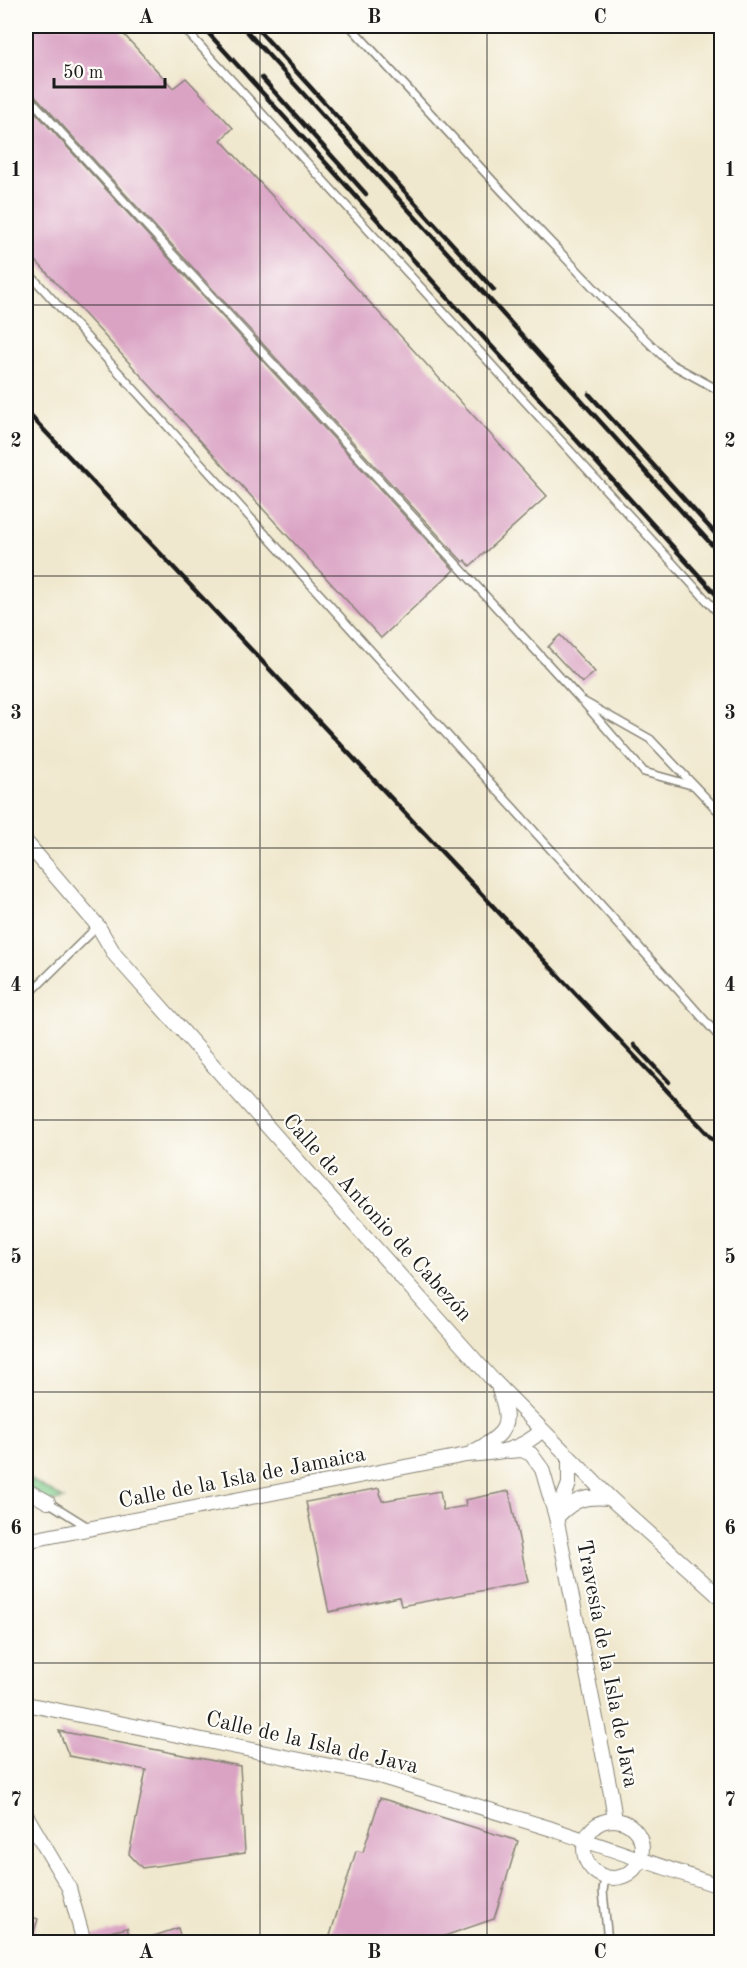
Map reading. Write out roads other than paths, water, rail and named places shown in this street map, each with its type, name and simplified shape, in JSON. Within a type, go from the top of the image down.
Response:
[{"type":"street","name":"Calle de Antonio de Cabezón","points":[[26,842],[98,926],[115,955],[496,1383],[610,1498],[722,1599]]},
{"type":"street","name":"Calle de la Isla de Jamaica","points":[[466,1455],[489,1444],[505,1426],[507,1416],[496,1383]]},
{"type":"street","name":"Calle de la Isla de Jamaica","points":[[26,1541],[466,1455],[505,1452],[532,1439],[542,1430]]},
{"type":"street","name":"Travesía de la Isla de Java","points":[[505,1452],[522,1450],[531,1454],[542,1469],[556,1517],[615,1820]]},
{"type":"street","points":[[556,1517],[569,1484],[569,1457]]},
{"type":"street","points":[[26,1490],[48,1503]]},
{"type":"street","name":"Travesía de la Isla de Java","points":[[556,1517],[579,1500],[591,1496],[610,1498]]},
{"type":"street","name":"Calle de la Isla de Java","points":[[26,1704],[379,1776],[585,1840],[722,1887]]},
{"type":"street","points":[[26,1815],[69,1888],[84,1942]]},
{"type":"street","points":[[615,1820],[623,1821],[638,1832],[642,1841],[641,1859],[637,1866],[622,1877],[605,1877],[590,1867],[584,1850],[585,1840],[597,1825],[615,1820]]},
{"type":"lane","points":[[182,26],[722,617]]},
{"type":"lane","points":[[350,26],[613,308],[671,364],[722,392]]},
{"type":"lane","points":[[26,94],[645,772],[692,785]]},
{"type":"lane","points":[[26,270],[722,1040]]},
{"type":"lane","points":[[581,700],[650,739],[722,815]]},
{"type":"lane","points":[[26,998],[98,926]]},
{"type":"lane","points":[[48,1503],[90,1529]]},
{"type":"lane","points":[[605,1877],[603,1891],[608,1942]]},
{"type":"railway","points":[[202,26],[722,601]]},
{"type":"railway","points":[[242,26],[722,556]]},
{"type":"railway","points":[[255,26],[494,290]]},
{"type":"railway","points":[[262,78],[366,194]]},
{"type":"railway","points":[[589,394],[722,541]]},
{"type":"railway","points":[[26,411],[722,1149]]},
{"type":"railway","points":[[634,1045],[669,1082]]}]
